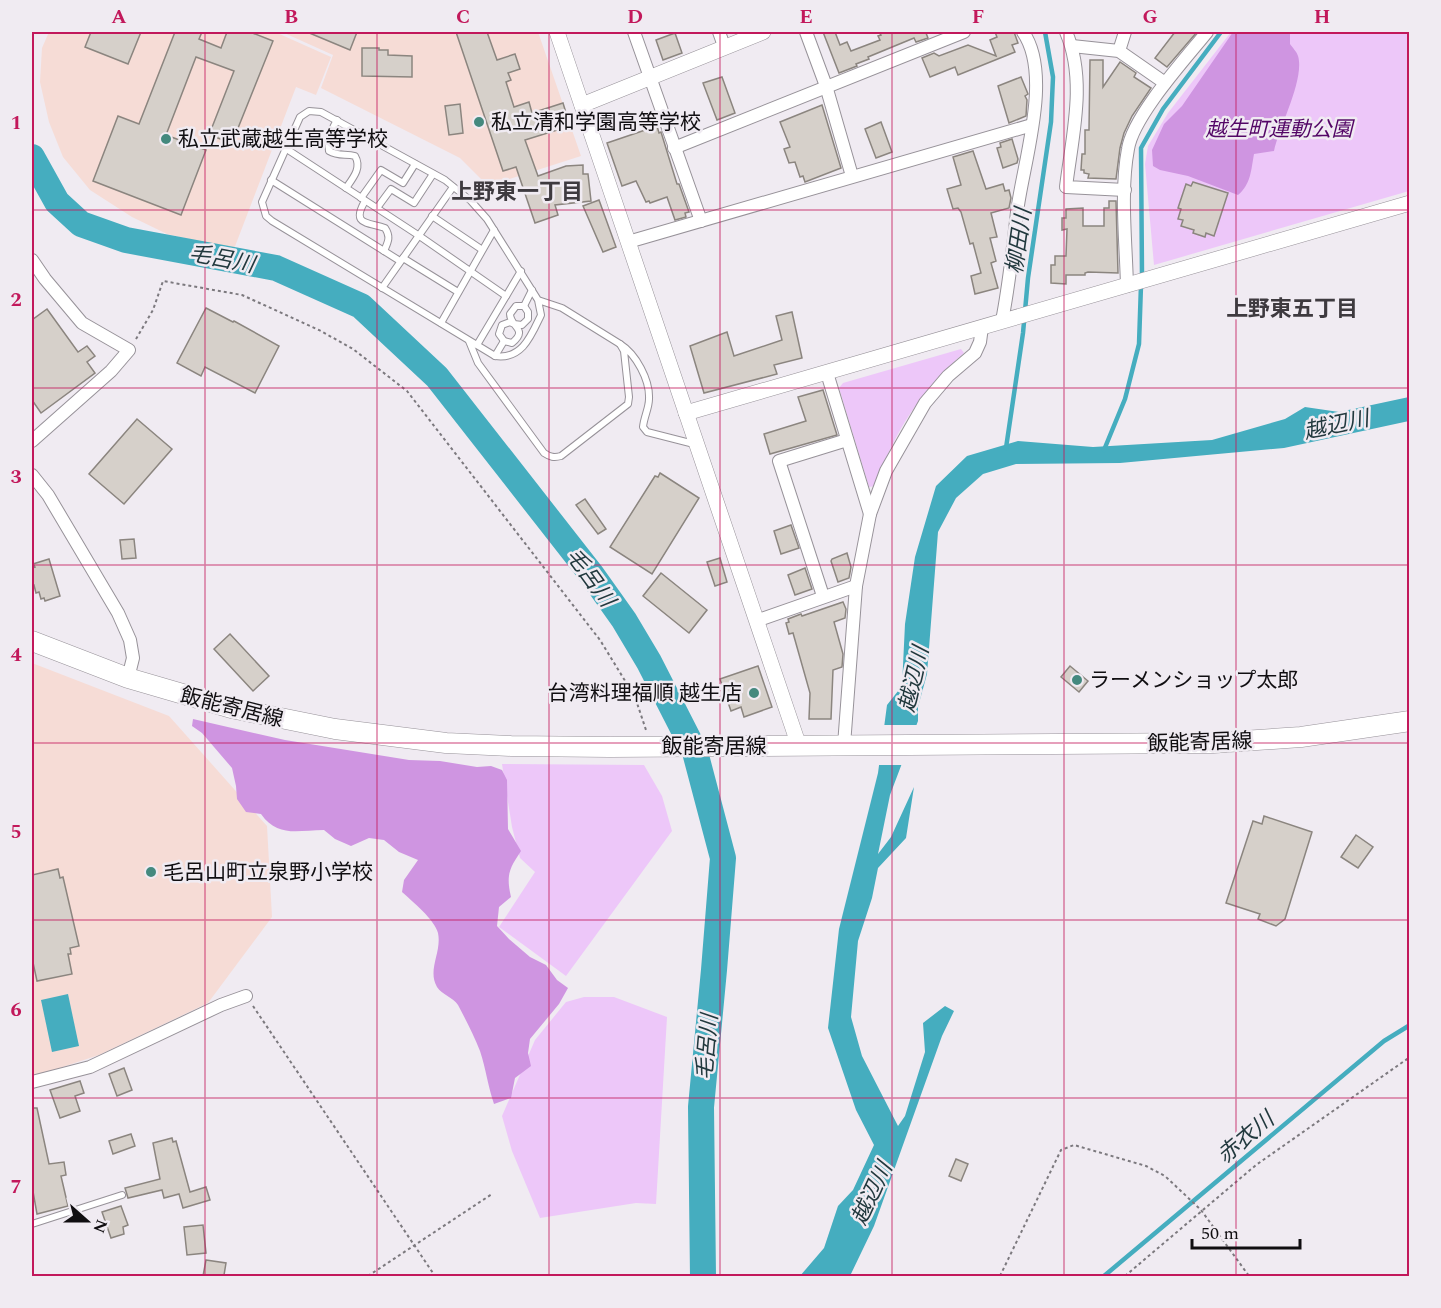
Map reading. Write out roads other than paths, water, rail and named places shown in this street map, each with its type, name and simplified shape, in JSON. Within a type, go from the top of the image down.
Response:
[{"type":"main road","name":"飯能寄居線","points":[[32,641],[128,678],[264,716],[403,739],[511,746],[652,740],[718,746],[1257,741],[1346,732],[1410,721]]},
{"type":"street","points":[[557,32],[799,746]]},
{"type":"street","points":[[634,32],[700,221]]},
{"type":"street","points":[[719,32],[724,46]]},
{"type":"street","points":[[582,105],[763,32]]},
{"type":"street","points":[[806,32],[826,86],[852,176]]},
{"type":"street","points":[[674,148],[964,32]]},
{"type":"street","points":[[1006,320],[1018,211],[1037,96],[1033,59],[1027,37],[1023,32]]},
{"type":"street","points":[[1066,32],[1072,46],[1078,91],[1066,188],[1125,190]]},
{"type":"street","points":[[1119,51],[1125,32]]},
{"type":"street","points":[[1129,286],[1125,190],[1128,147],[1135,129],[1166,83],[1207,32]]},
{"type":"street","points":[[1072,46],[1119,51],[1166,83]]},
{"type":"street","points":[[628,242],[1032,125]]},
{"type":"street","points":[[686,413],[1410,203]]},
{"type":"street","points":[[32,260],[45,279],[82,322],[129,350],[111,371],[32,441]]},
{"type":"street","points":[[851,745],[856,586],[870,514],[886,471],[925,403],[948,376],[975,353],[980,342],[982,327]]},
{"type":"street","points":[[827,373],[870,514]]},
{"type":"street","points":[[823,597],[778,461],[847,440]]},
{"type":"street","points":[[32,476],[48,495],[118,613],[130,640],[133,658],[128,678]]},
{"type":"street","points":[[756,621],[856,586]]},
{"type":"street","points":[[32,1082],[90,1067],[220,1005],[246,996]]},
{"type":"lane","points":[[315,110],[433,174],[471,201],[488,219],[538,300],[541,315],[519,352],[506,358],[495,356],[266,216],[262,202],[285,148],[300,117],[315,110]]},
{"type":"lane","points":[[337,120],[330,134],[329,151],[343,156],[348,154],[355,156],[359,162],[357,171],[346,188]]},
{"type":"lane","points":[[285,148],[378,208],[506,296]]},
{"type":"lane","points":[[384,251],[389,241],[388,233],[385,228],[362,222],[360,210],[363,199],[381,170],[403,183],[415,164]]},
{"type":"lane","points":[[378,208],[391,189],[414,203],[433,174]]},
{"type":"lane","points":[[271,180],[384,251],[458,291]]},
{"type":"lane","points":[[382,288],[453,187]]},
{"type":"lane","points":[[432,216],[481,249]]},
{"type":"lane","points":[[441,323],[481,249],[494,230]]},
{"type":"lane","points":[[477,345],[520,271]]},
{"type":"lane","points":[[524,306],[532,290]]},
{"type":"lane","points":[[538,300],[562,308],[627,349],[646,381],[650,401],[643,427],[647,432],[697,445]]},
{"type":"lane","points":[[524,306],[516,306],[511,310],[509,317],[514,324],[519,330],[518,338],[512,343],[504,341],[499,334],[502,326],[506,323],[514,324],[522,325],[528,319],[528,312],[524,306]]},
{"type":"lane","points":[[468,339],[478,363],[544,453],[555,458],[561,456],[628,404],[624,351],[620,344]]},
{"type":"lane","points":[[495,356],[504,341]]},
{"type":"lane","points":[[32,1224],[122,1195]]},
{"type":"water","name":"越辺川","points":[[1409,397],[1409,421],[1284,448],[1120,463],[1016,464],[983,474],[956,498],[938,532],[927,674],[918,707],[918,721],[890,795],[878,854],[891,837],[914,787],[906,838],[878,868],[872,898],[858,941],[851,1017],[862,1056],[898,1126],[905,1116],[925,1052],[923,1023],[945,1006],[954,1011],[942,1036],[874,1226],[850,1276],[800,1276],[824,1248],[838,1206],[853,1190],[874,1145],[856,1110],[828,1028],[839,929],[878,773],[887,705],[902,686],[905,624],[915,557],[936,486],[967,456],[1018,441],[1093,447],[1212,440],[1285,419],[1305,407],[1339,412]]},
{"type":"water","points":[[68,994],[79,1046],[52,1052],[41,1000]]},
{"type":"waterway","name":"柳田川","points":[[1006,448],[1051,122],[1053,77],[1045,32]]},
{"type":"waterway","points":[[1142,276],[1141,148],[1163,109],[1221,32]]},
{"type":"waterway","name":"毛呂川","points":[[32,157],[57,202],[81,224],[126,240],[276,268],[361,306],[437,377],[592,575],[624,620],[649,662],[695,752],[723,858],[701,1107],[703,1276]]},
{"type":"waterway","points":[[1104,450],[1125,399],[1139,344],[1141,285]]},
{"type":"waterway","name":"赤衣川","points":[[1104,1276],[1384,1041],[1410,1025]]},
{"type":"place","name":"私立清和学園高等学校","points":[[479,122]]},
{"type":"place","name":"私立武蔵越生高等学校","points":[[166,139]]},
{"type":"place","name":"ラーメンショップ太郎","points":[[1077,680]]},
{"type":"place","name":"台湾料理福順 越生店","points":[[754,693]]},
{"type":"place","name":"毛呂山町立泉野小学校","points":[[151,872]]},
{"type":"district","name":"上野東一丁目","points":[[517,191]]},
{"type":"district","name":"上野東五丁目","points":[[1292,308]]},
{"type":"park label","name":"越生町運動公園","points":[[1279,129]]}]
